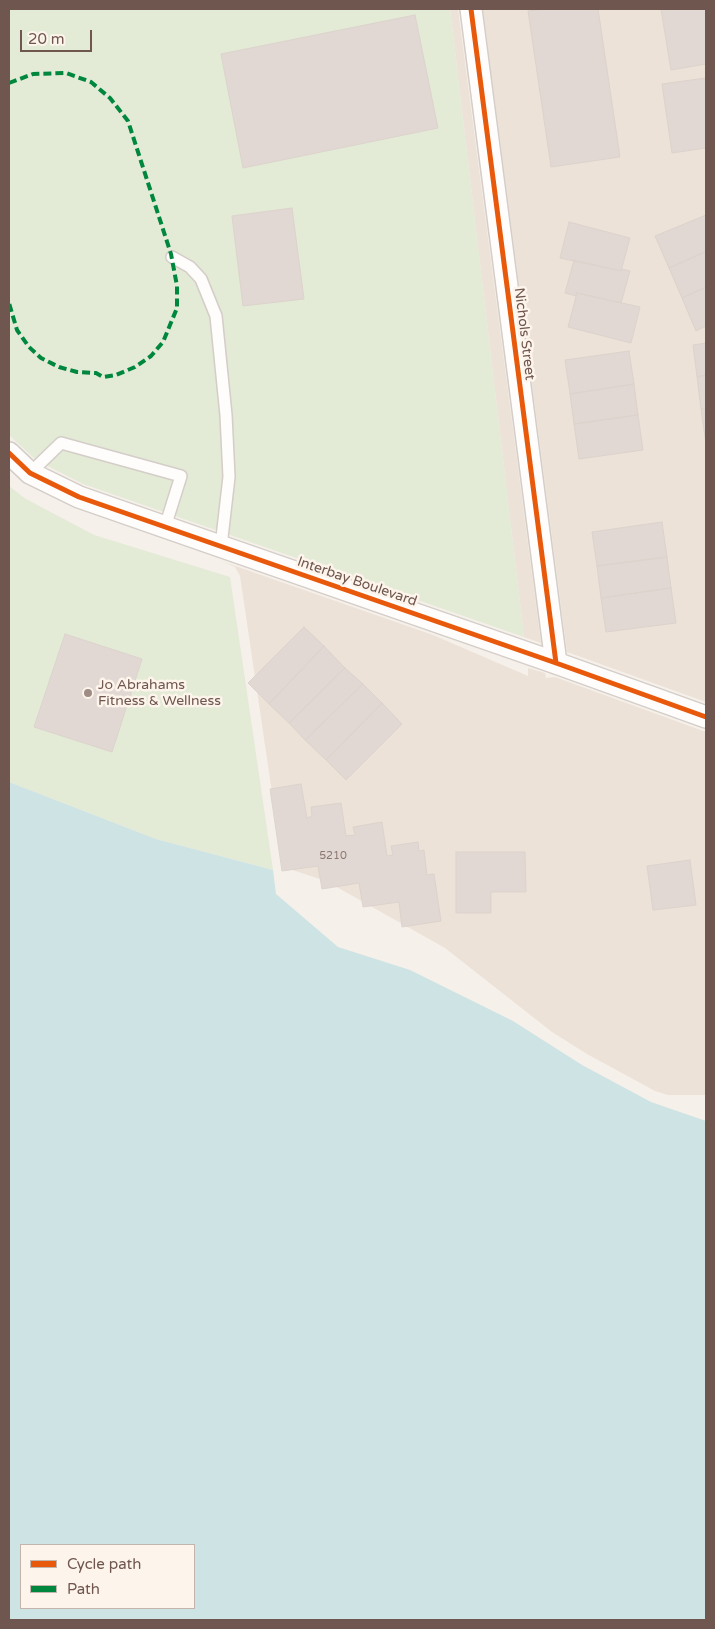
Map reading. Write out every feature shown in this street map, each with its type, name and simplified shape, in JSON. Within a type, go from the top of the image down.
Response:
[{"type":"street","name":"Nichols Street","points":[[470,9],[556,663]]},
{"type":"street","name":"Interbay Boulevard","points":[[9,453],[30,473],[78,497],[706,717]]},
{"type":"lane","points":[[172,257],[190,267],[201,279],[216,316],[226,415],[229,477],[221,546]]},
{"type":"lane","points":[[30,473],[61,443],[181,476],[165,527]]},
{"type":"shaded area","points":[[450,9],[458,9],[541,643],[524,637]]},
{"type":"shaded area","points":[[483,9],[706,9],[706,702],[567,652]]},
{"type":"shaded area","points":[[221,561],[433,635],[528,676],[528,668],[545,673],[546,678],[555,677],[706,732],[706,1095],[668,1095],[655,1091],[587,1054],[552,1032],[445,948],[326,881],[283,867],[240,576],[235,567]]},
{"type":"shaded area","points":[[9,782],[156,839],[273,870],[276,894],[338,947],[410,970],[513,1021],[582,1065],[651,1102],[706,1121],[706,1620],[9,1620]]},
{"type":"green space","points":[[9,9],[450,9],[524,637],[83,484],[36,460],[9,435]]},
{"type":"green space","points":[[9,486],[26,499],[94,535],[230,577],[273,870],[156,839],[9,782]]},
{"type":"building","points":[[545,9],[598,9],[620,157],[551,167],[528,11]]},
{"type":"building","points":[[661,9],[706,9],[706,64],[671,70]]},
{"type":"building","points":[[415,15],[438,128],[243,168],[221,54]]},
{"type":"building","points":[[706,78],[706,148],[672,153],[662,84]]},
{"type":"building","points":[[292,208],[304,299],[243,306],[232,216]]},
{"type":"building","points":[[706,215],[706,251],[669,268],[655,236]]},
{"type":"building","points":[[569,222],[630,238],[621,271],[560,258]]},
{"type":"building","points":[[706,252],[706,287],[682,298],[669,268]]},
{"type":"building","points":[[574,260],[621,271],[622,269],[630,271],[621,303],[577,293],[576,296],[565,293]]},
{"type":"building","points":[[706,287],[706,326],[696,331],[682,298]]},
{"type":"building","points":[[577,293],[640,307],[631,343],[568,327]]},
{"type":"building","points":[[706,343],[706,375],[697,377],[693,345]]},
{"type":"building","points":[[629,351],[634,384],[570,394],[565,360]]},
{"type":"building","points":[[706,375],[706,408],[701,409],[697,377]]},
{"type":"building","points":[[634,384],[638,415],[574,424],[570,394]]},
{"type":"building","points":[[706,408],[706,444],[701,409]]},
{"type":"building","points":[[638,415],[643,450],[579,459],[574,424]]},
{"type":"building","points":[[662,522],[667,557],[597,566],[592,532]]},
{"type":"building","points":[[667,557],[671,588],[601,598],[597,566]]},
{"type":"building","points":[[671,588],[676,623],[606,632],[601,598]]},
{"type":"building","points":[[304,627],[324,646],[269,704],[248,683]]},
{"type":"building","name":"Jo Abrahams Fitness & Wellness","points":[[65,634],[142,659],[112,752],[34,727]]},
{"type":"building","points":[[324,646],[345,668],[289,723],[269,704]]},
{"type":"building","points":[[345,668],[363,684],[305,740],[289,723]]},
{"type":"building","points":[[363,684],[382,703],[326,760],[305,740]]},
{"type":"building","points":[[382,703],[402,724],[346,780],[326,760]]},
{"type":"building","points":[[301,784],[307,818],[312,816],[311,807],[341,803],[346,836],[355,835],[353,827],[382,822],[387,856],[393,855],[391,846],[418,842],[419,851],[424,850],[427,875],[434,874],[441,921],[402,927],[399,902],[363,907],[359,883],[322,889],[318,866],[282,871],[270,789]]},
{"type":"building","points":[[456,852],[525,852],[526,892],[491,892],[491,913],[456,913]]},
{"type":"building","points":[[690,860],[696,905],[653,910],[647,866]]},
{"type":"marked path","points":[[9,83],[33,74],[66,73],[91,82],[110,98],[128,121],[171,254],[177,286],[177,308],[163,342],[151,356],[135,367],[116,375],[103,377],[96,373],[77,372],[59,367],[41,358],[29,347],[17,330],[9,303]]},
{"type":"cycle path","points":[[471,9],[556,663]]},
{"type":"cycle path","points":[[9,453],[30,473],[79,497],[706,717]]},
{"type":"place","name":"Jo Abrahams Fitness & Wellness","points":[[88,693]]}]
